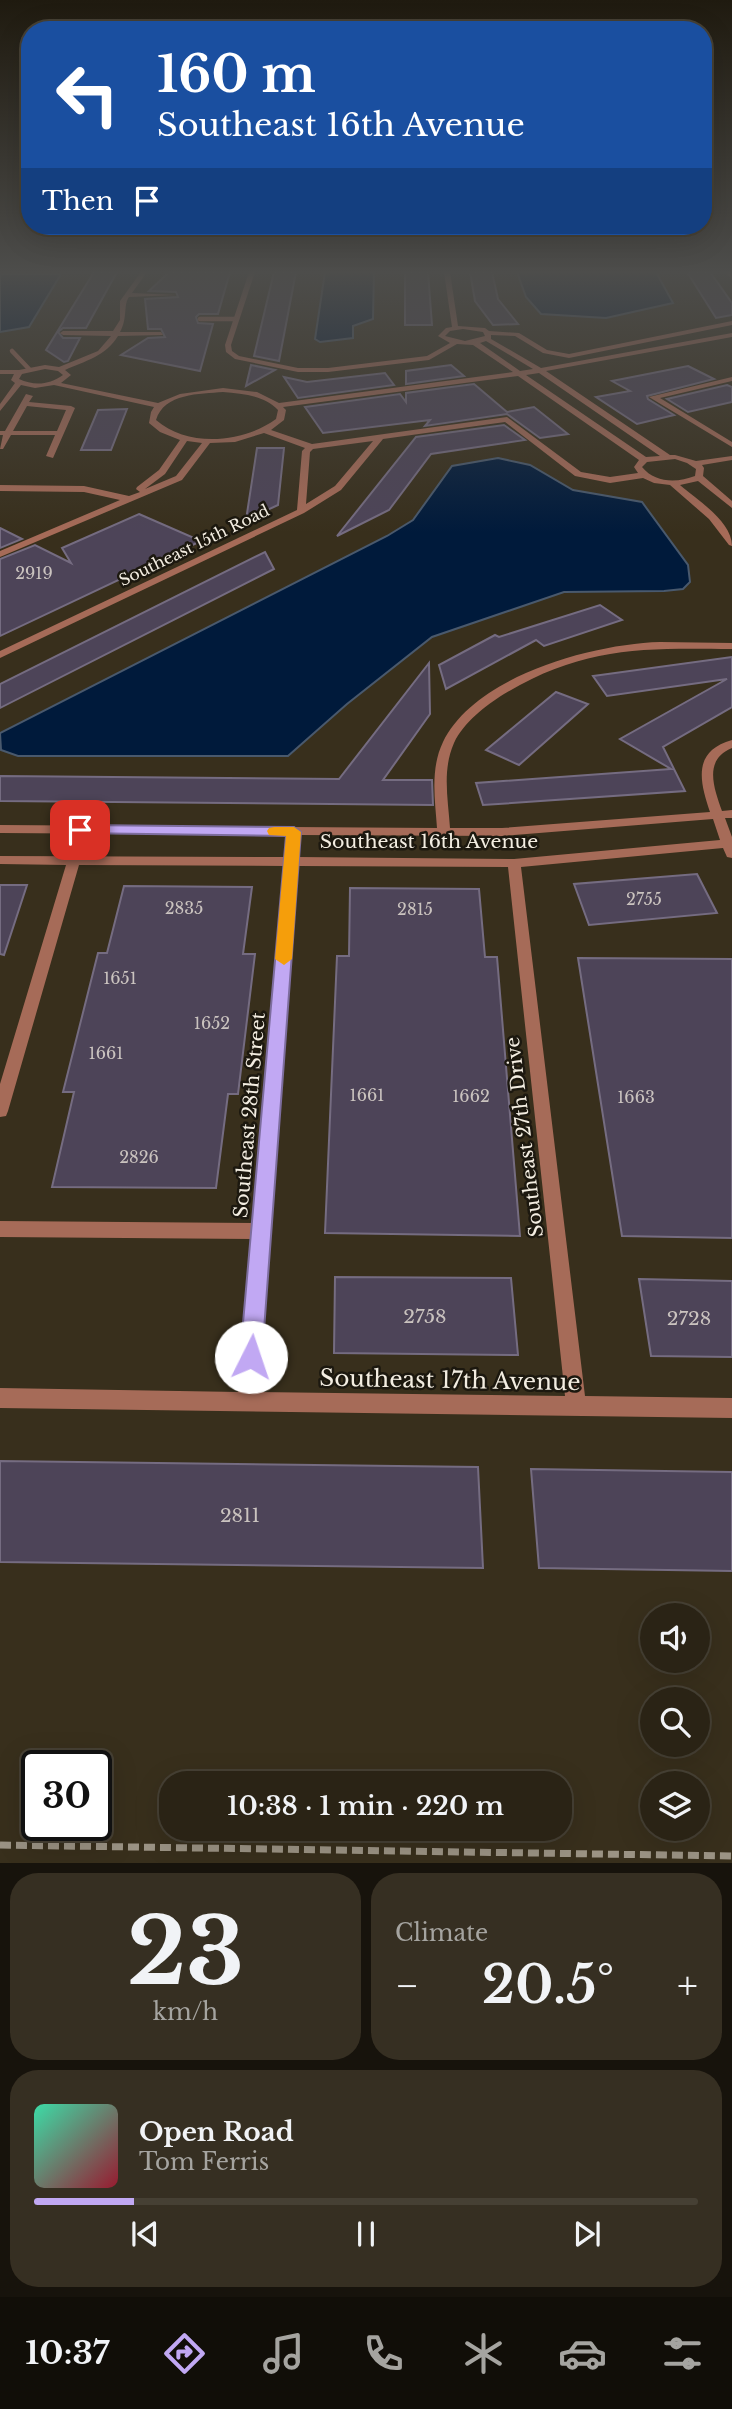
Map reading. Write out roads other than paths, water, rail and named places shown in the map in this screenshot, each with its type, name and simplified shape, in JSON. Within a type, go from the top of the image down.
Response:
[{"type":"street","points":[[0,409],[18,378],[29,369],[60,369],[84,359]]},
{"type":"street","points":[[242,359],[298,369],[328,370],[421,359]]},
{"type":"street","points":[[495,359],[522,380],[644,460],[667,457]]},
{"type":"street","points":[[523,359],[667,457],[695,464],[732,458]]},
{"type":"street","points":[[522,380],[541,371],[605,359]]},
{"type":"street","points":[[606,369],[655,359]]},
{"type":"street","points":[[60,369],[67,373],[65,378]]},
{"type":"street","points":[[0,372],[35,386],[65,378],[171,399]]},
{"type":"street","points":[[279,405],[282,414],[280,420],[266,431],[230,440],[185,439],[157,428],[152,421],[153,413],[159,406],[171,399],[223,390],[257,394],[279,405],[562,377]]},
{"type":"street","points":[[0,380],[18,378]]},
{"type":"street","points":[[732,379],[653,397],[732,445]]},
{"type":"street","points":[[53,383],[159,406]]},
{"type":"street","points":[[0,447],[4,433],[35,386]]},
{"type":"street","points":[[282,414],[485,389]]},
{"type":"street","points":[[25,404],[71,408],[50,456]]},
{"type":"street","points":[[266,431],[311,447],[507,419],[578,474],[592,479],[610,480],[643,475],[673,483],[712,517],[732,543]]},
{"type":"street","points":[[4,433],[60,433]]},
{"type":"street","name":"Southeast 15th Road","points":[[0,655],[301,511],[338,488],[381,436]]},
{"type":"street","points":[[129,499],[162,472],[185,439]]},
{"type":"street","points":[[0,554],[179,478],[208,441]]},
{"type":"street","points":[[625,447],[647,444]]},
{"type":"street","points":[[301,511],[306,451],[311,447]]},
{"type":"street","points":[[643,475],[638,467],[644,460]]},
{"type":"street","points":[[695,464],[700,468],[699,477]]},
{"type":"street","points":[[162,472],[179,478]]},
{"type":"street","points":[[673,483],[699,477]]},
{"type":"street","points":[[699,477],[732,505]]},
{"type":"street","points":[[0,488],[84,489],[129,499]]},
{"type":"street","points":[[444,832],[440,767],[450,738],[472,713],[493,696],[540,670],[600,652],[635,646],[732,646]]},
{"type":"street","points":[[731,847],[725,814],[707,778],[709,760],[718,749],[732,744]]},
{"type":"street","name":"Southeast 16th Avenue","points":[[0,829],[502,832],[725,814]]},
{"type":"street","name":"Southeast 28th Street","points":[[247,1402],[294,832]]},
{"type":"street","name":"Southeast 16th Avenue","points":[[0,860],[513,863],[731,847]]},
{"type":"street","points":[[0,1111],[74,860]]},
{"type":"street","name":"Southeast 27th Drive","points":[[513,863],[576,1406]]},
{"type":"street","points":[[0,1229],[261,1231]]},
{"type":"street","name":"Southeast 17th Avenue","points":[[0,1398],[732,1408]]},
{"type":"lane","points":[[19,359],[29,369]]},
{"type":"water","points":[[498,458],[530,465],[573,490],[642,502],[688,565],[690,582],[683,589],[664,591],[564,592],[432,637],[347,704],[288,756],[18,756],[1,750],[0,733],[387,536],[413,520],[452,466]]}]
